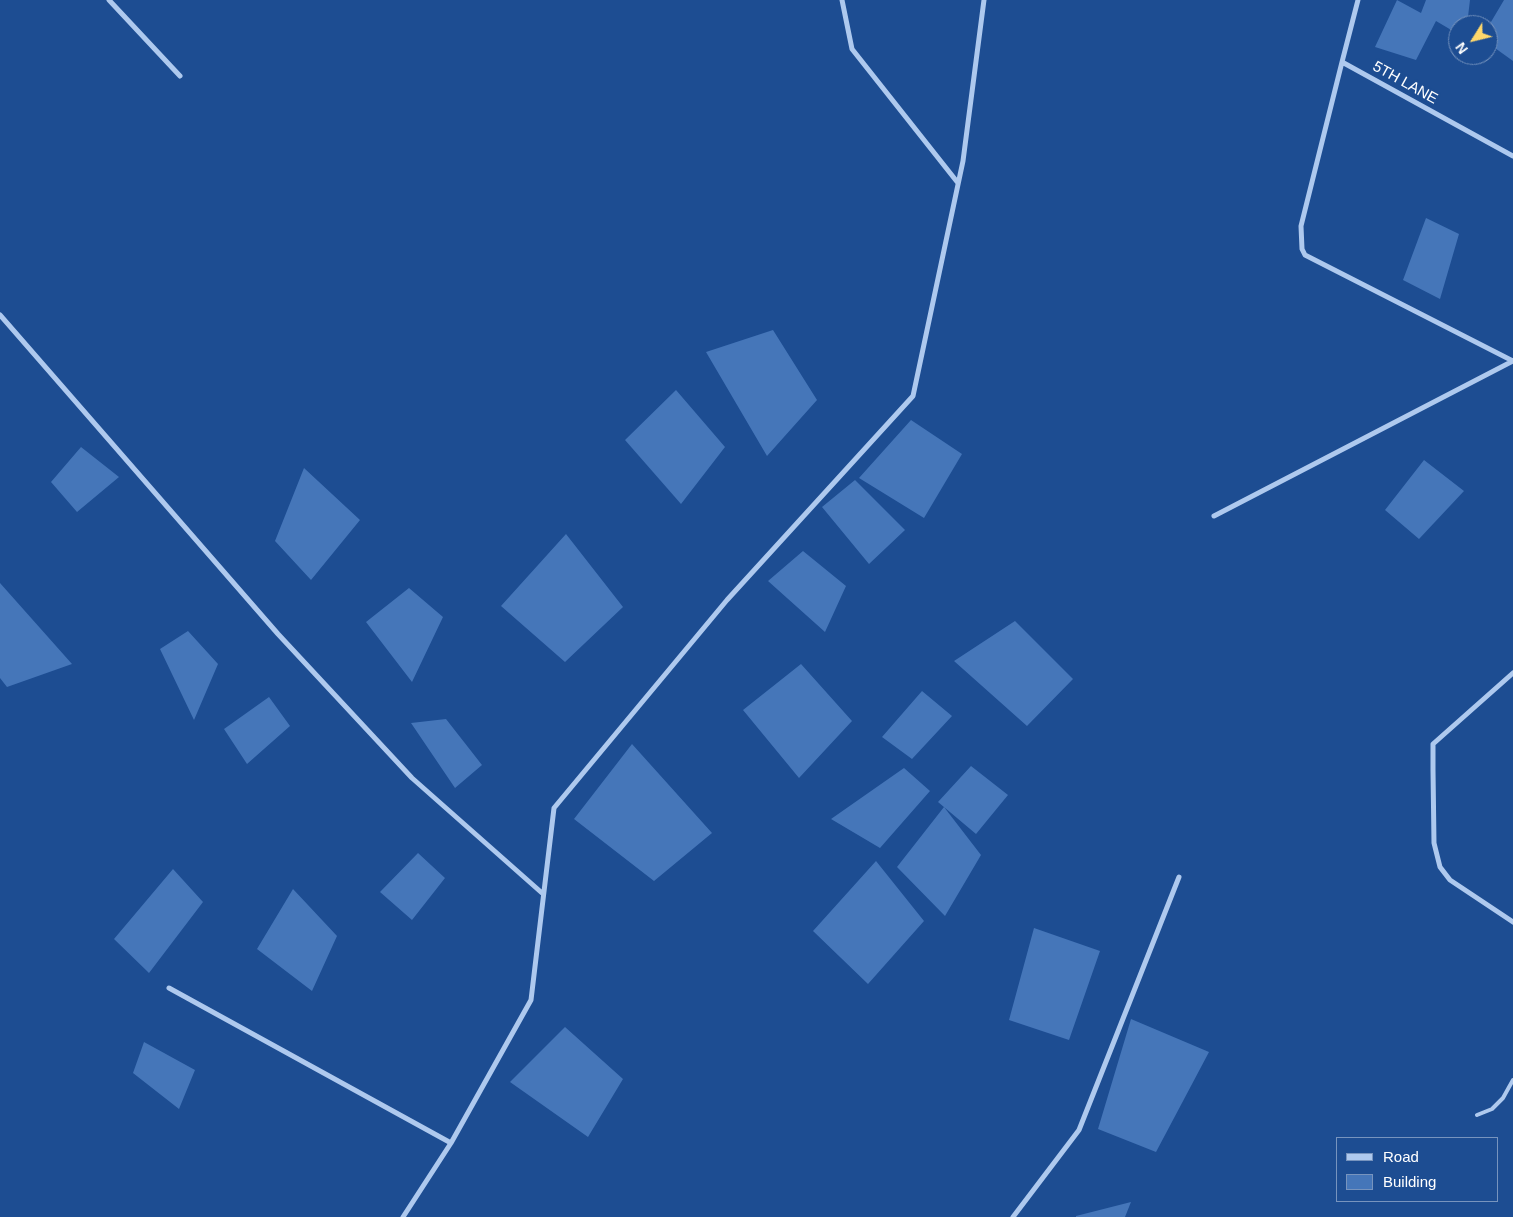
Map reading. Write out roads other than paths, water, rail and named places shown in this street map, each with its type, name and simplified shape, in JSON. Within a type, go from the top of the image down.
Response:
[{"type":"street","points":[[109,0],[180,76]]},
{"type":"street","points":[[842,0],[852,49],[958,183]]},
{"type":"street","points":[[403,1217],[451,1143],[531,1000],[542,893],[554,808],[727,600],[913,396],[958,183],[984,0]]},
{"type":"street","points":[[1358,0],[1301,226],[1302,249],[1305,255],[1513,361]]},
{"type":"street","name":"5TH LANE","points":[[1342,62],[1513,156]]},
{"type":"street","points":[[0,315],[272,627],[412,778],[542,893]]},
{"type":"street","points":[[1214,516],[1513,361]]},
{"type":"street","points":[[1513,673],[1433,744],[1434,843],[1440,867],[1450,880],[1513,922]]},
{"type":"street","points":[[1014,1217],[1080,1130],[1179,877]]},
{"type":"street","points":[[169,988],[451,1143]]},
{"type":"lane","points":[[1477,1115],[1492,1109],[1503,1098],[1513,1080]]}]
